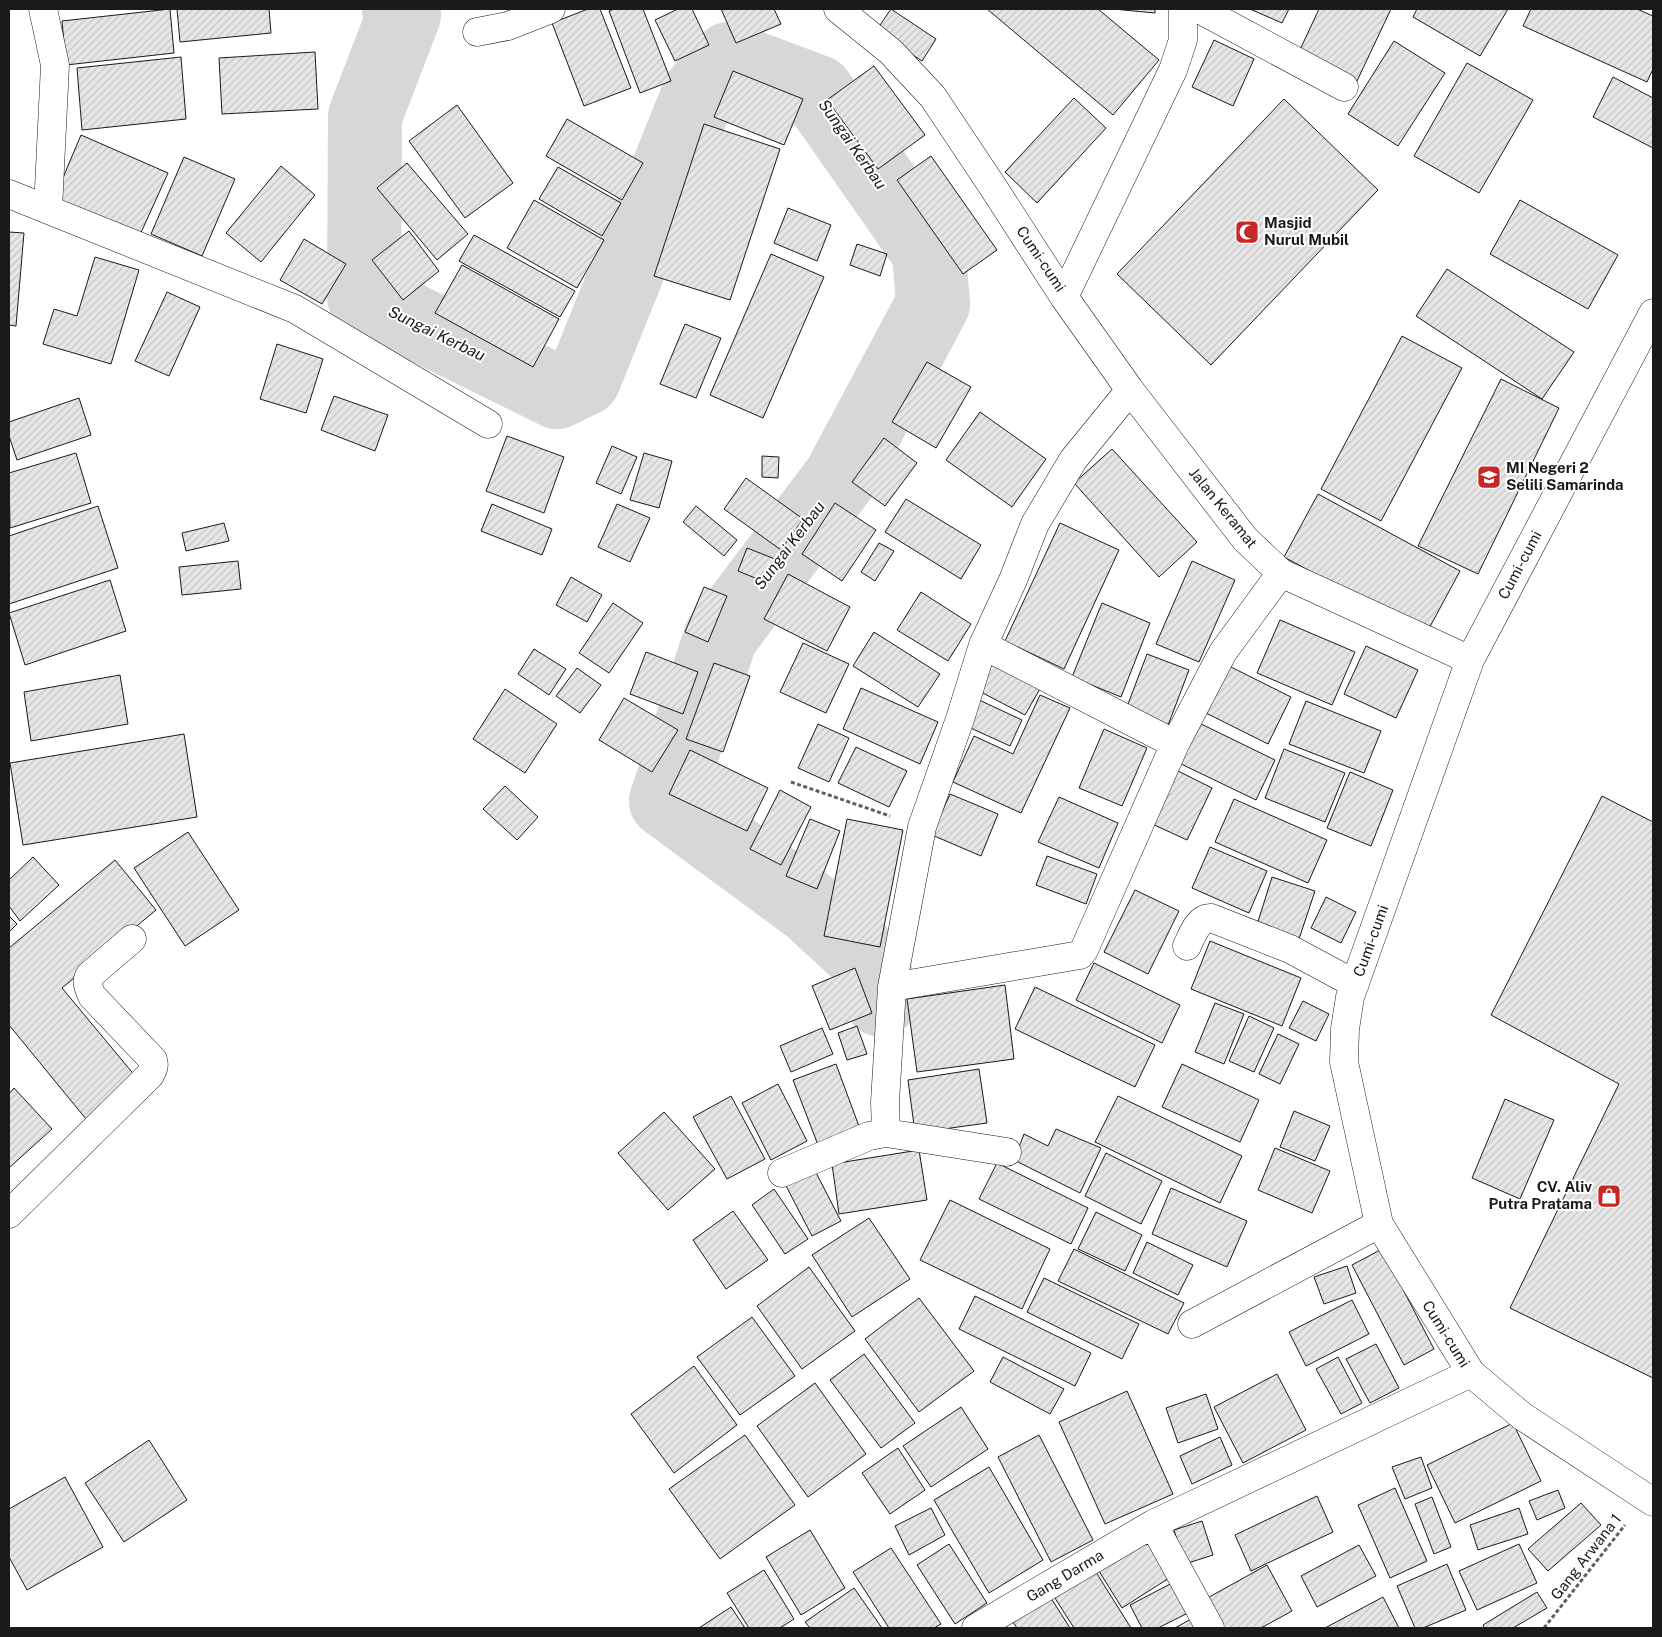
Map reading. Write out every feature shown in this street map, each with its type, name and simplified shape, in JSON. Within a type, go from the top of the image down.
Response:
[{"type":"street","points":[[43,9],[55,65],[48,209]]},
{"type":"street","points":[[477,32],[508,26],[551,9]]},
{"type":"street","name":"Cumi-cumi","points":[[838,9],[891,52],[933,97],[1064,297]]},
{"type":"street","name":"Cumi-cumi","points":[[1064,297],[1173,70],[1184,40],[1183,9]]},
{"type":"street","points":[[1199,9],[1344,87]]},
{"type":"street","points":[[9,194],[295,309],[488,424]]},
{"type":"street","name":"Jalan Keramat","points":[[1064,297],[1130,390],[1245,538],[1281,573],[1470,660]]},
{"type":"street","name":"Cumi-cumi","points":[[1649,1500],[1522,1416],[1471,1373],[1378,1224],[1344,1062],[1350,997],[1470,660],[1653,313]]},
{"type":"street","points":[[886,1133],[885,1102],[892,987],[922,827],[983,645],[1013,580],[1035,524],[1073,460],[1130,390]]},
{"type":"street","points":[[892,987],[1080,955],[1084,950],[1175,744],[1223,652],[1281,573]]},
{"type":"street","points":[[983,645],[1175,744]]},
{"type":"street","points":[[1187,946],[1201,922],[1211,918],[1290,949],[1355,984]]},
{"type":"street","points":[[9,1214],[153,1070],[153,1060],[92,996],[87,984],[90,975],[132,939]]},
{"type":"street","points":[[782,1173],[869,1136],[886,1133],[1007,1152]]},
{"type":"street","points":[[1192,1324],[1378,1224]]},
{"type":"street","name":"Gang Darma","points":[[976,1628],[1153,1524],[1471,1373]]},
{"type":"street","points":[[1153,1524],[1210,1628]]},
{"type":"path","points":[[791,782],[922,827]]},
{"type":"path","name":"Gang Arwana 1","points":[[1544,1628],[1649,1500]]},
{"type":"building","points":[[170,9],[174,53],[66,65],[62,21]]},
{"type":"building","points":[[177,9],[269,9],[271,33],[180,42]]},
{"type":"building","points":[[588,9],[600,9],[631,88],[584,106],[552,23]]},
{"type":"building","points":[[614,9],[643,9],[671,81],[640,93],[609,11]]},
{"type":"building","points":[[678,9],[692,9],[709,45],[675,61],[655,20]]},
{"type":"building","points":[[721,9],[774,9],[781,24],[736,43]]},
{"type":"building","points":[[891,9],[936,39],[922,61],[876,31]]},
{"type":"building","points":[[987,9],[1098,9],[1159,60],[1113,115]]},
{"type":"building","points":[[1113,9],[1155,9],[1155,13]]},
{"type":"building","points":[[1250,9],[1289,9],[1282,23]]},
{"type":"building","points":[[1319,9],[1391,9],[1357,81],[1298,54]]},
{"type":"building","points":[[1417,9],[1508,9],[1480,56],[1413,17]]},
{"type":"building","points":[[1531,9],[1637,9],[1653,16],[1653,69],[1647,82],[1523,26]]},
{"type":"building","points":[[1214,40],[1254,59],[1233,106],[1192,87]]},
{"type":"building","points":[[1394,41],[1445,73],[1398,146],[1348,114]]},
{"type":"building","points":[[315,52],[318,109],[222,114],[219,58]]},
{"type":"building","points":[[181,57],[186,119],[82,130],[77,68]]},
{"type":"building","points":[[1467,63],[1533,100],[1479,193],[1414,156]]},
{"type":"building","points":[[874,66],[925,135],[878,169],[827,100]]},
{"type":"building","points":[[733,71],[803,99],[784,145],[714,117]]},
{"type":"building","points":[[1613,77],[1653,98],[1653,148],[1593,117]]},
{"type":"building","points":[[1074,98],[1106,128],[1037,203],[1005,172]]},
{"type":"building","name":"Masjid Nurul Mubil","points":[[1284,99],[1378,190],[1211,365],[1117,274]]},
{"type":"building","points":[[457,105],[513,183],[465,218],[409,141]]},
{"type":"building","points":[[567,119],[643,163],[622,200],[546,156]]},
{"type":"building","points":[[704,124],[780,149],[730,300],[654,276]]},
{"type":"building","points":[[81,135],[168,173],[139,237],[54,199]]},
{"type":"building","points":[[931,156],[997,250],[963,274],[897,180]]},
{"type":"building","points":[[184,157],[235,179],[202,256],[151,234]]},
{"type":"building","points":[[407,163],[468,234],[437,260],[377,188]]},
{"type":"building","points":[[281,166],[315,195],[261,262],[226,233]]},
{"type":"building","points":[[558,167],[621,203],[602,236],[539,199]]},
{"type":"building","points":[[534,200],[604,240],[577,288],[507,248]]},
{"type":"building","points":[[1520,200],[1618,255],[1588,309],[1490,254]]},
{"type":"building","points":[[788,208],[831,225],[817,261],[774,243]]},
{"type":"building","points":[[409,231],[439,271],[403,300],[372,260]]},
{"type":"building","points":[[9,232],[24,233],[16,326],[9,325]]},
{"type":"building","points":[[474,235],[575,291],[560,317],[459,261]]},
{"type":"building","points":[[304,239],[346,264],[322,304],[280,280]]},
{"type":"building","points":[[857,244],[887,254],[880,276],[850,265]]},
{"type":"building","points":[[771,254],[824,277],[763,418],[710,395]]},
{"type":"building","points":[[95,257],[139,270],[111,364],[43,344],[54,309],[77,316]]},
{"type":"building","points":[[462,265],[559,319],[533,367],[435,313]]},
{"type":"building","points":[[1447,269],[1574,352],[1542,399],[1416,316]]},
{"type":"building","points":[[167,292],[200,307],[169,376],[135,361]]},
{"type":"building","points":[[685,324],[721,338],[696,398],[660,384]]},
{"type":"building","points":[[1402,336],[1462,368],[1381,521],[1321,489]]},
{"type":"building","points":[[277,344],[323,359],[306,413],[260,399]]},
{"type":"building","points":[[927,362],[971,387],[936,448],[892,422]]},
{"type":"building","name":"MI Negeri 2 Selili Samarinda","points":[[1501,379],[1559,408],[1478,574],[1418,546]]},
{"type":"building","points":[[334,396],[388,415],[375,451],[321,430]]},
{"type":"building","points":[[79,398],[91,435],[17,460],[9,436],[9,422]]},
{"type":"building","points":[[980,412],[1046,459],[1012,507],[946,460]]},
{"type":"building","points":[[507,436],[564,457],[544,513],[486,491]]},
{"type":"building","points":[[884,438],[917,463],[885,506],[852,482]]},
{"type":"building","points":[[612,446],[637,457],[621,494],[596,483]]},
{"type":"building","points":[[1112,449],[1197,542],[1159,577],[1074,483]]},
{"type":"building","points":[[76,453],[91,503],[10,528],[9,473]]},
{"type":"building","points":[[644,453],[672,461],[659,508],[630,500]]},
{"type":"building","points":[[762,456],[779,457],[778,478],[762,477]]},
{"type":"building","points":[[746,478],[803,519],[781,550],[724,509]]},
{"type":"building","points":[[1318,494],[1460,571],[1426,634],[1284,557]]},
{"type":"building","points":[[906,499],[981,545],[961,579],[885,532]]},
{"type":"building","points":[[835,503],[876,530],[842,581],[802,554]]},
{"type":"building","points":[[492,504],[552,529],[542,555],[481,531]]},
{"type":"building","points":[[617,504],[650,518],[630,562],[598,547]]},
{"type":"building","points":[[98,506],[118,568],[9,604],[9,536]]},
{"type":"building","points":[[696,506],[737,540],[724,556],[683,522]]},
{"type":"building","points":[[224,523],[229,541],[186,551],[182,533]]},
{"type":"building","points":[[1060,523],[1119,550],[1064,669],[1005,641]]},
{"type":"building","points":[[879,543],[894,551],[875,581],[861,572]]},
{"type":"building","points":[[747,548],[775,559],[765,582],[738,571]]},
{"type":"building","points":[[238,561],[241,589],[182,595],[179,567]]},
{"type":"building","points":[[1192,561],[1235,580],[1199,662],[1156,644]]},
{"type":"building","points":[[788,574],[850,607],[827,651],[764,619]]},
{"type":"building","points":[[571,577],[602,595],[587,622],[556,605]]},
{"type":"building","points":[[110,580],[126,631],[25,665],[9,613]]},
{"type":"building","points":[[704,587],[727,596],[708,642],[685,632]]},
{"type":"building","points":[[921,592],[971,624],[948,661],[897,630]]},
{"type":"building","points":[[613,603],[643,623],[609,673],[579,653]]},
{"type":"building","points":[[1102,603],[1150,623],[1121,697],[1072,677]]},
{"type":"building","points":[[1280,620],[1355,652],[1332,705],[1257,673]]},
{"type":"building","points":[[874,632],[940,674],[918,707],[853,666]]},
{"type":"building","points":[[803,643],[849,664],[826,713],[780,692]]},
{"type":"building","points":[[1366,646],[1418,670],[1396,718],[1344,694]]},
{"type":"building","points":[[534,649],[566,669],[549,695],[518,674]]},
{"type":"building","points":[[646,652],[698,672],[683,714],[630,694]]},
{"type":"building","points":[[1147,654],[1189,670],[1167,728],[1125,712]]},
{"type":"building","points":[[992,661],[1041,687],[1025,715],[977,690]]},
{"type":"building","points":[[1221,662],[1291,697],[1268,744],[1198,709]]},
{"type":"building","points":[[714,663],[750,676],[723,752],[686,739]]},
{"type":"building","points":[[577,668],[601,685],[580,713],[556,696]]},
{"type":"building","points":[[120,675],[128,724],[31,741],[24,692]]},
{"type":"building","points":[[861,688],[938,722],[920,764],[843,729]]},
{"type":"building","points":[[505,689],[557,724],[525,773],[473,739]]},
{"type":"building","points":[[1040,695],[1070,708],[1021,813],[953,782],[974,736],[1013,754]]},
{"type":"building","points":[[624,698],[678,730],[652,772],[599,740]]},
{"type":"building","points":[[977,699],[1022,720],[1010,746],[964,725]]},
{"type":"building","points":[[1306,701],[1381,731],[1364,773],[1289,744]]},
{"type":"building","points":[[1197,722],[1275,760],[1256,800],[1177,762]]},
{"type":"building","points":[[818,724],[849,738],[829,782],[798,768]]},
{"type":"building","points":[[1104,729],[1147,748],[1122,806],[1079,788]]},
{"type":"building","points":[[184,734],[197,817],[23,845],[10,763]]},
{"type":"building","points":[[856,747],[907,771],[889,807],[838,783]]},
{"type":"building","points":[[1284,749],[1345,773],[1325,822],[1265,798]]},
{"type":"building","points":[[690,750],[768,788],[747,831],[669,794]]},
{"type":"building","points":[[1176,770],[1212,788],[1187,840],[1150,823]]},
{"type":"building","points":[[1350,772],[1393,790],[1371,846],[1327,828]]},
{"type":"building","points":[[505,786],[538,817],[517,840],[483,809]]},
{"type":"building","points":[[780,790],[811,807],[781,865],[750,849]]},
{"type":"building","points":[[950,794],[998,814],[981,856],[932,835]]},
{"type":"building","name":"CV. Aliv Putra Pratama","points":[[1602,796],[1653,822],[1653,1378],[1510,1308],[1619,1084],[1491,1015]]},
{"type":"building","points":[[1059,797],[1118,823],[1099,868],[1038,842]]},
{"type":"building","points":[[1234,799],[1327,840],[1308,883],[1215,842]]},
{"type":"building","points":[[810,819],[840,831],[817,889],[786,876]]},
{"type":"building","points":[[847,819],[903,830],[880,947],[824,936]]},
{"type":"building","points":[[188,832],[239,910],[185,946],[134,868]]},
{"type":"building","points":[[1210,847],[1267,871],[1249,913],[1192,888]]},
{"type":"building","points":[[1047,856],[1097,874],[1086,904],[1036,885]]},
{"type":"building","points":[[33,857],[59,885],[20,921],[9,906],[9,880]]},
{"type":"building","points":[[115,860],[156,910],[62,988],[136,1077],[86,1119],[9,1025],[9,948]]},
{"type":"building","points":[[1272,877],[1315,891],[1298,942],[1256,928]]},
{"type":"building","points":[[1135,890],[1179,911],[1148,974],[1104,952]]},
{"type":"building","points":[[1326,897],[1356,912],[1341,943],[1311,928]]},
{"type":"building","points":[[9,916],[17,924],[9,932]]},
{"type":"building","points":[[1210,941],[1301,978],[1282,1026],[1191,989]]},
{"type":"building","points":[[1094,963],[1180,1005],[1162,1043],[1076,1000]]},
{"type":"building","points":[[855,968],[872,1013],[830,1030],[812,986]]},
{"type":"building","points":[[1005,985],[1014,1059],[917,1072],[907,999]]},
{"type":"building","points":[[1035,987],[1155,1045],[1135,1087],[1015,1029]]},
{"type":"building","points":[[1303,1001],[1329,1014],[1316,1041],[1289,1028]]},
{"type":"building","points":[[1215,1003],[1244,1014],[1224,1064],[1195,1052]]},
{"type":"building","points":[[1249,1016],[1274,1028],[1254,1072],[1229,1061]]},
{"type":"building","points":[[857,1026],[867,1054],[847,1060],[838,1033]]},
{"type":"building","points":[[822,1028],[833,1054],[791,1072],[780,1046]]},
{"type":"building","points":[[1278,1034],[1299,1044],[1280,1084],[1259,1074]]},
{"type":"building","points":[[836,1064],[860,1129],[818,1145],[793,1080]]},
{"type":"building","points":[[1182,1064],[1259,1100],[1240,1142],[1162,1107]]},
{"type":"building","points":[[979,1069],[987,1123],[915,1133],[908,1080]]},
{"type":"building","points":[[778,1084],[807,1141],[771,1160],[742,1103]]},
{"type":"building","points":[[14,1088],[52,1129],[9,1168],[9,1094]]},
{"type":"building","points":[[731,1096],[765,1159],[727,1179],[693,1117]]},
{"type":"building","points":[[1118,1096],[1242,1156],[1220,1203],[1095,1142]]},
{"type":"building","points":[[1505,1099],[1554,1120],[1520,1199],[1472,1178]]},
{"type":"building","points":[[1294,1111],[1330,1126],[1315,1161],[1280,1147]]},
{"type":"building","points":[[664,1112],[715,1169],[668,1210],[618,1153]]},
{"type":"building","points":[[1056,1129],[1101,1148],[1080,1193],[1014,1160],[1024,1134],[1048,1146]]},
{"type":"building","points":[[1275,1148],[1330,1171],[1312,1213],[1258,1190]]},
{"type":"building","points":[[919,1150],[927,1200],[839,1214],[832,1164]]},
{"type":"building","points":[[1106,1153],[1162,1181],[1141,1224],[1085,1196]]},
{"type":"building","points":[[997,1163],[1088,1208],[1071,1244],[979,1199]]},
{"type":"building","points":[[812,1165],[841,1221],[812,1236],[783,1180]]},
{"type":"building","points":[[1171,1188],[1247,1221],[1227,1267],[1152,1234]]},
{"type":"building","points":[[774,1189],[808,1239],[785,1254],[752,1205]]},
{"type":"building","points":[[950,1200],[1050,1249],[1022,1309],[920,1260]]},
{"type":"building","points":[[733,1211],[768,1260],[726,1289],[693,1240]]},
{"type":"building","points":[[1096,1212],[1142,1235],[1125,1271],[1078,1249]]},
{"type":"building","points":[[869,1218],[910,1279],[852,1317],[812,1255]]},
{"type":"building","points":[[1147,1242],[1193,1265],[1178,1295],[1133,1273]]},
{"type":"building","points":[[1074,1249],[1184,1303],[1168,1334],[1058,1281]]},
{"type":"building","points":[[1382,1249],[1434,1349],[1404,1365],[1352,1265]]},
{"type":"building","points":[[1347,1266],[1356,1293],[1324,1304],[1314,1277]]},
{"type":"building","points":[[809,1267],[855,1331],[802,1369],[757,1306]]},
{"type":"building","points":[[1044,1278],[1139,1324],[1122,1359],[1027,1312]]},
{"type":"building","points":[[975,1296],[1091,1353],[1075,1386],[959,1329]]},
{"type":"building","points":[[919,1298],[974,1371],[919,1412],[865,1339]]},
{"type":"building","points":[[1352,1300],[1369,1334],[1306,1366],[1289,1332]]},
{"type":"building","points":[[752,1317],[795,1376],[740,1415],[697,1357]]},
{"type":"building","points":[[1376,1344],[1399,1388],[1370,1403],[1346,1359]]},
{"type":"building","points":[[864,1354],[915,1423],[881,1448],[830,1380]]},
{"type":"building","points":[[1003,1357],[1064,1389],[1050,1414],[990,1382]]},
{"type":"building","points":[[1338,1357],[1362,1403],[1341,1414],[1316,1369]]},
{"type":"building","points":[[694,1366],[737,1425],[674,1473],[631,1414]]},
{"type":"building","points":[[1277,1374],[1306,1430],[1243,1463],[1214,1407]]},
{"type":"building","points":[[815,1383],[866,1454],[808,1497],[757,1426]]},
{"type":"building","points":[[1127,1391],[1173,1494],[1105,1524],[1059,1422]]},
{"type":"building","points":[[1206,1394],[1218,1429],[1178,1443],[1166,1408]]},
{"type":"building","points":[[961,1407],[988,1449],[931,1487],[903,1446]]},
{"type":"building","points":[[1513,1423],[1541,1481],[1455,1523],[1427,1465]]},
{"type":"building","points":[[745,1435],[795,1505],[720,1559],[669,1489]]},
{"type":"building","points":[[1039,1435],[1093,1540],[1051,1562],[998,1457]]},
{"type":"building","points":[[1220,1437],[1232,1465],[1192,1484],[1180,1456]]},
{"type":"building","points":[[149,1440],[187,1500],[124,1542],[85,1483]]},
{"type":"building","points":[[898,1448],[925,1490],[890,1514],[862,1473]]},
{"type":"building","points":[[1421,1457],[1432,1488],[1405,1499],[1392,1467]]},
{"type":"building","points":[[989,1467],[1043,1560],[989,1593],[934,1500]]},
{"type":"building","points":[[65,1477],[103,1547],[27,1590],[9,1557],[9,1509]]},
{"type":"building","points":[[1395,1488],[1427,1561],[1390,1578],[1358,1505]]},
{"type":"building","points":[[1558,1490],[1565,1508],[1537,1520],[1529,1501]]},
{"type":"building","points":[[1317,1496],[1333,1532],[1251,1571],[1235,1535]]},
{"type":"building","points":[[1432,1497],[1451,1547],[1434,1554],[1415,1504]]},
{"type":"building","points":[[1581,1503],[1601,1525],[1548,1571],[1528,1549]]},
{"type":"building","points":[[931,1508],[945,1535],[909,1555],[895,1526]]},
{"type":"building","points":[[1519,1508],[1528,1534],[1478,1550],[1470,1525]]},
{"type":"building","points":[[1202,1521],[1213,1555],[1185,1564],[1174,1530]]},
{"type":"building","points":[[810,1530],[845,1588],[801,1615],[766,1557]]},
{"type":"building","points":[[1149,1536],[1174,1575],[1122,1608],[1097,1568]]},
{"type":"building","points":[[949,1544],[987,1603],[955,1624],[917,1565]]},
{"type":"building","points":[[1519,1544],[1537,1583],[1477,1610],[1459,1571]]},
{"type":"building","points":[[1359,1545],[1376,1576],[1317,1607],[1301,1576]]},
{"type":"building","points":[[891,1548],[941,1624],[934,1628],[889,1628],[853,1572]]},
{"type":"building","points":[[1447,1564],[1466,1610],[1423,1628],[1415,1628],[1397,1586]]},
{"type":"building","points":[[1267,1565],[1292,1611],[1261,1628],[1217,1628],[1202,1601]]},
{"type":"building","points":[[1094,1569],[1131,1628],[1074,1628],[1053,1595]]},
{"type":"building","points":[[764,1570],[794,1619],[780,1628],[749,1628],[727,1593]]},
{"type":"building","points":[[1174,1582],[1190,1612],[1158,1628],[1142,1628],[1130,1605]]},
{"type":"building","points":[[854,1588],[882,1628],[810,1628],[805,1622]]},
{"type":"building","points":[[1537,1592],[1547,1608],[1513,1628],[1484,1628],[1483,1625]]},
{"type":"building","points":[[1049,1595],[1070,1628],[1017,1628],[1011,1619]]},
{"type":"building","points":[[1383,1597],[1399,1628],[1325,1628]]},
{"type":"building","points":[[731,1607],[745,1628],[699,1628]]},
{"type":"building","points":[[1191,1619],[1196,1628],[1175,1628]]},
{"type":"waterway","name":"Sungai Kerbau","points":[[399,9],[404,15],[365,116],[364,297],[557,392],[584,379],[699,93],[729,59],[817,92],[929,252],[933,304],[840,478],[721,636],[666,801],[811,908],[874,966],[881,1000]]},
{"type":"place","name":"Masjid Nurul Mubil","points":[[1247,232]]},
{"type":"place","name":"MI Negeri 2 Selili Samarinda","points":[[1489,477]]},
{"type":"place","name":"CV. Aliv Putra Pratama","points":[[1609,1196]]}]
